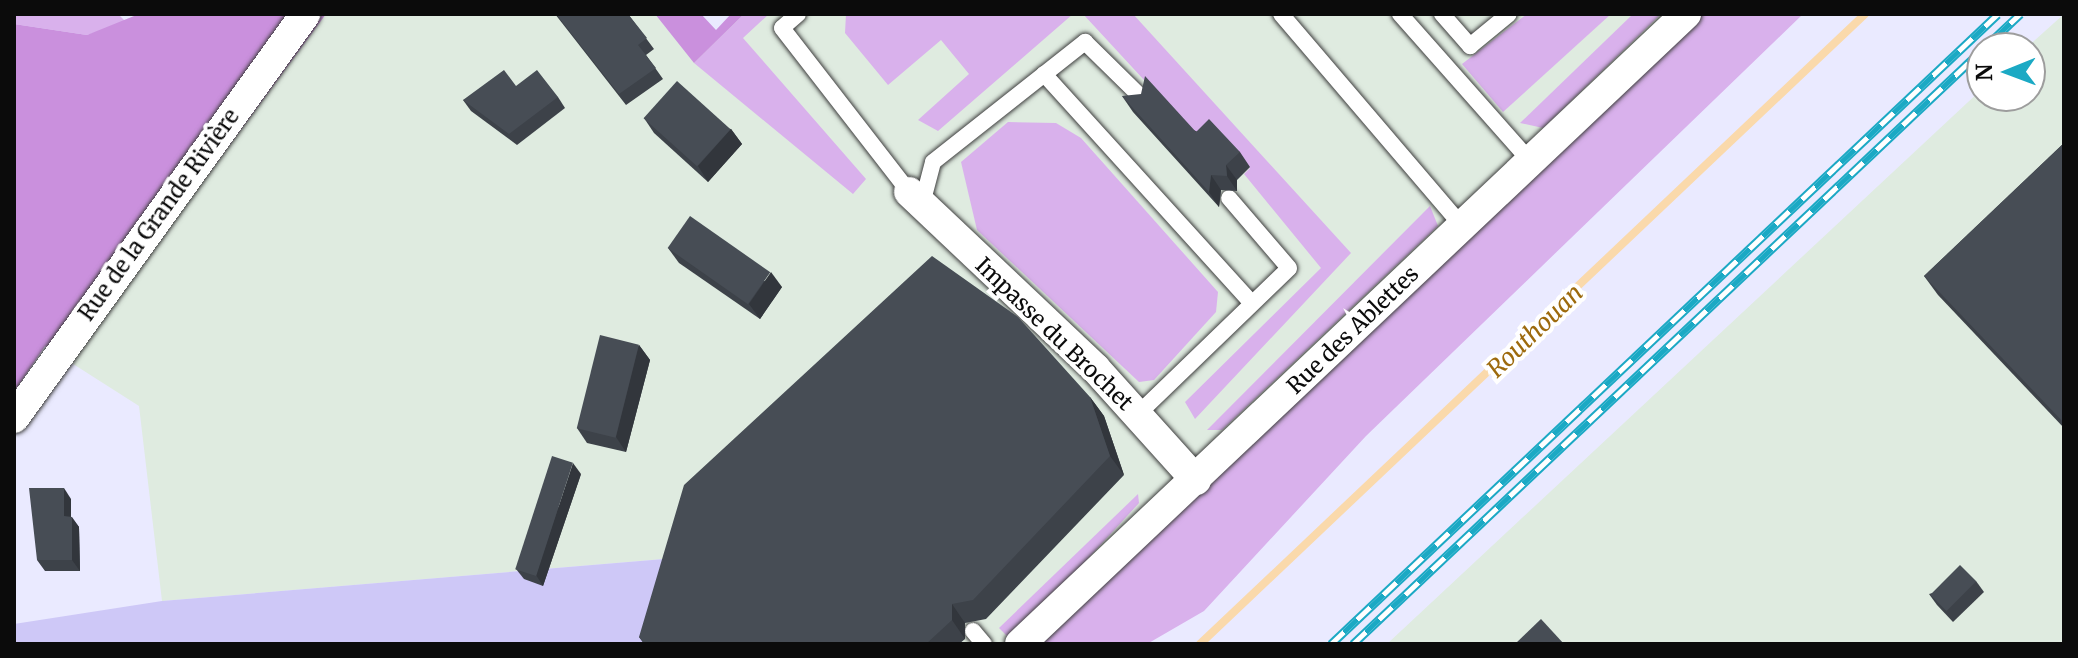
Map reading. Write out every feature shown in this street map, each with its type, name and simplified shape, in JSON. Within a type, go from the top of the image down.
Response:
[{"type":"street","name":"Rue de la Grande Rivière","points":[[14,418],[305,14]]},
{"type":"street","name":"Rue des Ablettes","points":[[1020,644],[1686,14]]},
{"type":"street","name":"Impasse du Brochet","points":[[915,198],[1137,415],[1196,480]]},
{"type":"lane","points":[[798,14],[782,28],[915,198],[933,162],[1085,42],[1145,101]]},
{"type":"lane","points":[[1281,14],[1462,226]]},
{"type":"lane","points":[[1400,14],[1530,161]]},
{"type":"lane","points":[[1442,14],[1470,46],[1509,14]]},
{"type":"lane","points":[[1044,74],[1252,303]]},
{"type":"lane","points":[[1137,415],[1289,268],[1229,198]]},
{"type":"shaded area","points":[[14,14],[118,14],[127,23],[87,35],[14,24]]},
{"type":"shaded area","points":[[139,14],[326,14],[70,362],[45,346],[14,392],[14,24],[87,35]]},
{"type":"shaded area","points":[[326,14],[655,14],[694,62],[744,14],[1703,14],[1038,644],[658,644],[664,559],[162,601],[139,406],[70,362]]},
{"type":"shaded area","points":[[655,14],[701,14],[716,30],[731,14],[744,14],[694,63]]},
{"type":"shaded area","points":[[744,14],[769,14],[743,38],[866,179],[853,194],[694,63]]},
{"type":"shaded area","points":[[846,14],[1073,14],[938,131],[918,120],[969,74],[941,40],[888,85],[845,33]]},
{"type":"shaded area","points":[[1083,14],[1133,14],[1351,253],[1195,419],[1185,402],[1321,268],[1244,174],[1250,168],[1206,147]]},
{"type":"shaded area","points":[[1527,14],[1611,14],[1503,112],[1462,64]]},
{"type":"shaded area","points":[[1633,14],[1661,14],[1543,128],[1520,123]]},
{"type":"shaded area","points":[[1703,14],[1803,14],[1366,436],[1204,611],[1147,644],[1038,644]]},
{"type":"shaded area","points":[[2064,14],[2064,644],[1387,644],[1966,104],[1966,112],[2046,112],[2044,32]]},
{"type":"shaded area","points":[[1008,122],[1056,123],[1081,138],[1218,292],[1216,312],[1154,380],[1139,382],[977,230],[961,162]]},
{"type":"shaded area","points":[[1430,206],[1438,226],[1222,430],[1207,430]]},
{"type":"shaded area","points":[[1138,494],[1139,503],[1083,564],[1007,636],[999,628]]},
{"type":"shaded area","points":[[664,559],[658,644],[14,644],[14,624],[162,601]]},
{"type":"building","points":[[556,14],[628,14],[647,38],[638,45],[656,68],[619,94]]},
{"type":"building","points":[[504,70],[516,86],[537,70],[558,97],[509,134],[463,100]]},
{"type":"building","points":[[1145,76],[1196,132],[1209,119],[1240,152],[1226,165],[1227,176],[1211,175],[1209,192],[1122,96],[1141,94]]},
{"type":"building","points":[[677,81],[731,129],[697,166],[644,118]]},
{"type":"building","points":[[2064,143],[2064,423],[1924,276]]},
{"type":"building","points":[[690,216],[770,272],[748,304],[668,248]]},
{"type":"building","points":[[932,256],[1018,317],[1090,397],[1110,456],[973,600],[952,604],[952,620],[926,644],[645,644],[639,637],[684,485]]},
{"type":"building","points":[[600,335],[639,345],[616,438],[577,428]]},
{"type":"building","points":[[552,456],[573,463],[536,576],[515,569]]},
{"type":"building","points":[[29,488],[64,488],[64,516],[72,517],[72,560],[37,560]]},
{"type":"building","points":[[1960,565],[1976,581],[1947,611],[1930,595]]},
{"type":"building","points":[[1541,619],[1564,644],[1515,644]]},
{"type":"waterway","name":"Routhouan","points":[[1200,644],[1865,14]]},
{"type":"railway","points":[[1331,644],[1998,14]]},
{"type":"railway","points":[[2001,32],[2020,14]]},
{"type":"railway","points":[[1353,644],[1966,65]]}]
